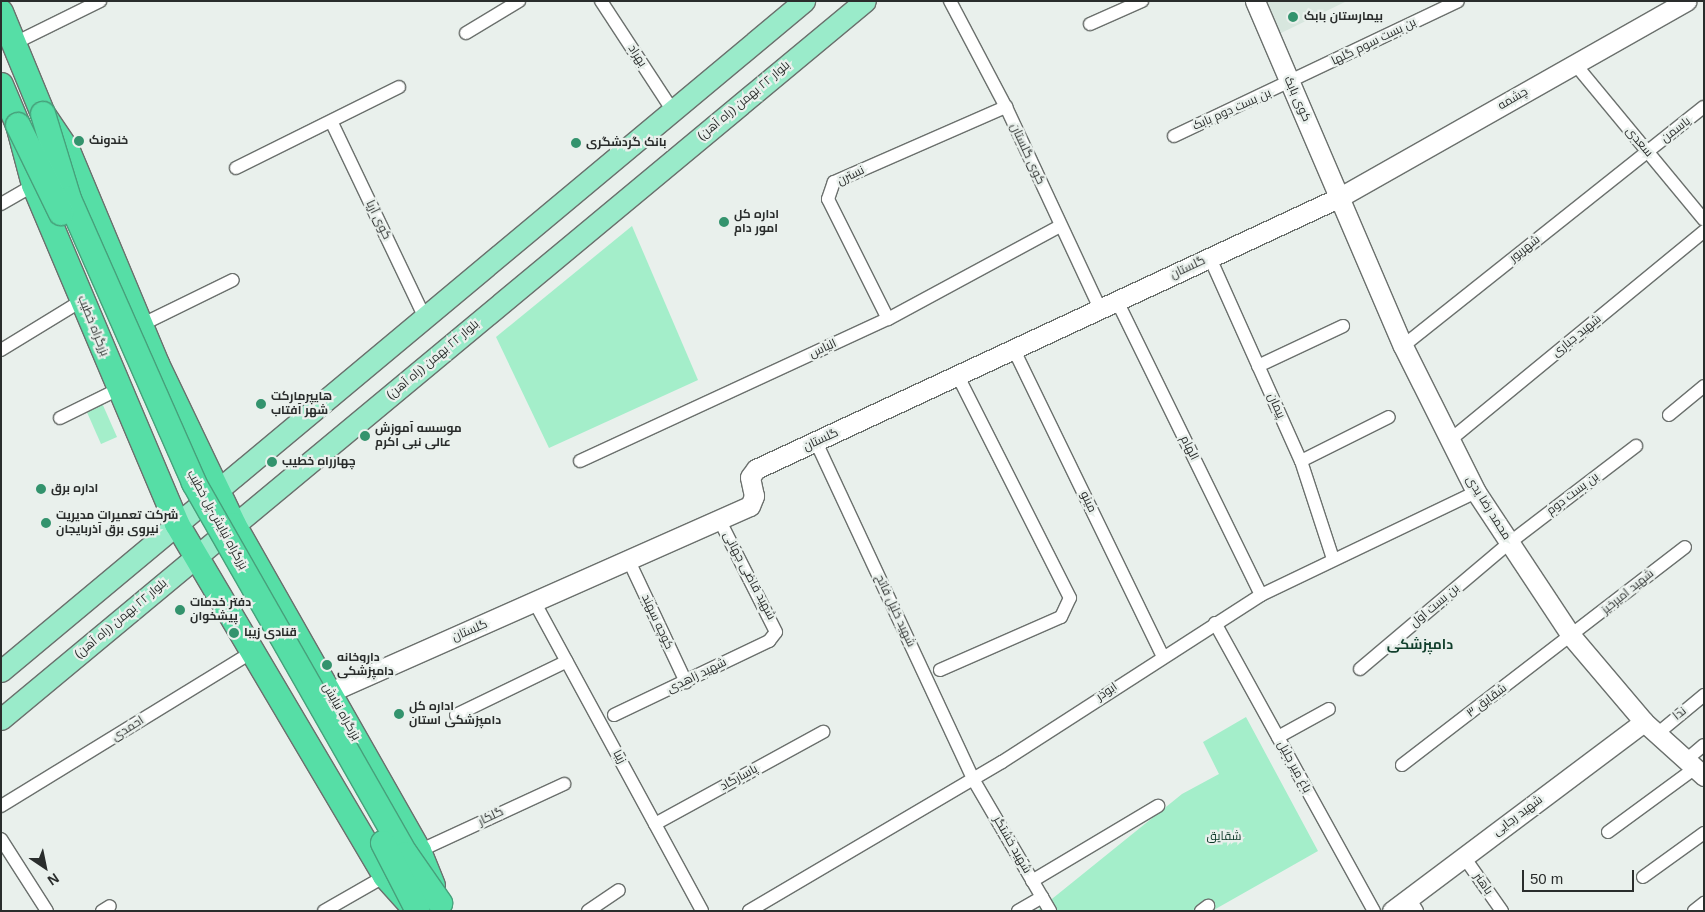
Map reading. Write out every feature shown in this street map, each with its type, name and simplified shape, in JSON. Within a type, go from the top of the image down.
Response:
[{"type":"highway","points":[[1,12],[15,42],[43,114],[68,151],[157,364],[217,491]]},
{"type":"highway","points":[[1,85],[18,125]]},
{"type":"highway","name":"بزرگراه نیایش-پل خطیب","points":[[43,114],[70,199],[194,483],[406,854],[429,909]]},
{"type":"highway","name":"بزرگراه نیایش-پل خطیب","points":[[18,125],[181,490],[307,706],[429,909]]},
{"type":"highway","name":"بزرگراه خطیب","points":[[18,125],[34,185],[117,385],[177,524],[197,556]]},
{"type":"highway","points":[[117,385],[126,392],[141,395],[153,389],[157,364]]},
{"type":"highway","points":[[133,422],[139,406],[152,397],[175,402]]},
{"type":"highway","name":"بزرگراه نیایش","points":[[217,491],[234,525],[419,851],[429,909]]},
{"type":"highway","points":[[197,556],[385,876],[429,909]]},
{"type":"highway","points":[[254,651],[292,628]]},
{"type":"main road","points":[[1,670],[804,1]]},
{"type":"main road","name":"بلوار ۲۲ بهمن (راه آهن)","points":[[1,719],[864,1]]},
{"type":"street","points":[[15,42],[100,1]]},
{"type":"street","points":[[466,33],[519,1]]},
{"type":"street","name":"بهراد","points":[[601,1],[672,111]]},
{"type":"street","name":"کوی گلستان","points":[[950,1],[1006,107],[1060,226],[1108,305]]},
{"type":"street","points":[[1090,24],[1142,1]]},
{"type":"street","name":"کوی بابک","points":[[1254,1],[1340,197]]},
{"type":"street","name":"بن بست سوم گلها","points":[[1290,84],[1458,1]]},
{"type":"street","name":"چشمه","points":[[1340,197],[1686,1]]},
{"type":"street","name":"سعدی","points":[[1575,64],[1704,220]]},
{"type":"street","name":"بن بست دوم بابک","points":[[1174,136],[1290,84]]},
{"type":"street","points":[[236,168],[332,123],[399,87]]},
{"type":"street","points":[[1,100],[18,125]]},
{"type":"street","name":"نسترن","points":[[888,319],[828,199],[834,182],[1006,107]]},
{"type":"street","name":"یاسمن","points":[[1648,152],[1704,107]]},
{"type":"street","name":"کوی آریا","points":[[332,123],[425,318]]},
{"type":"street","name":"شهریور","points":[[1403,346],[1648,152]]},
{"type":"street","points":[[1,204],[34,185]]},
{"type":"street","name":"گلستان","points":[[330,692],[720,521],[754,501],[752,472],[1340,197]]},
{"type":"street","name":"محمد رضا یدی","points":[[1340,197],[1403,346],[1476,492],[1572,637],[1651,728],[1695,768]]},
{"type":"street","name":"الیاس","points":[[580,461],[888,319],[1060,226]]},
{"type":"street","name":"شهید جباری","points":[[1450,440],[1704,231]]},
{"type":"street","name":"پیمان","points":[[1210,258],[1301,461],[1333,559]]},
{"type":"street","points":[[141,325],[233,280]]},
{"type":"street","points":[[1,350],[83,300]]},
{"type":"street","name":"الهام","points":[[1108,305],[1261,595]]},
{"type":"street","points":[[1258,366],[1343,326]]},
{"type":"street","name":"مینو","points":[[1014,350],[1162,655]]},
{"type":"street","points":[[940,670],[1061,617],[1070,598],[958,376]]},
{"type":"street","points":[[60,418],[117,385]]},
{"type":"street","points":[[1669,415],[1704,386]]},
{"type":"street","points":[[1301,461],[1389,417]]},
{"type":"street","name":"شهید خلیل فاتح","points":[[816,442],[973,779]]},
{"type":"street","name":"بن بست دوم","points":[[1509,543],[1636,446]]},
{"type":"street","name":"ابوذر","points":[[749,911],[973,779],[1162,655],[1261,595],[1476,492]]},
{"type":"street","name":"شهید قاضی جهانی","points":[[720,521],[776,632]]},
{"type":"street","name":"بن بست اول","points":[[1360,668],[1509,543]]},
{"type":"street","name":"شهید امیرخیز","points":[[1572,637],[1685,547]]},
{"type":"street","name":"کوچه سهند","points":[[628,561],[686,682]]},
{"type":"street","name":"زیبا","points":[[535,603],[702,911]]},
{"type":"street","name":"باغ میر جلیل","points":[[1215,623],[1374,911]]},
{"type":"street","name":"شهید زاهدی","points":[[614,715],[769,641],[776,632]]},
{"type":"street","name":"شقایق ۳","points":[[1402,765],[1572,637]]},
{"type":"street","name":"احمدی","points":[[1,806],[254,651]]},
{"type":"street","points":[[456,715],[567,661]]},
{"type":"street","name":"ندا","points":[[1651,728],[1704,696]]},
{"type":"street","points":[[1278,737],[1329,709]]},
{"type":"street","name":"شهید رجایی","points":[[1392,911],[1413,905],[1464,857],[1651,728]]},
{"type":"street","name":"پاسارگاد","points":[[655,824],[823,732]]},
{"type":"street","points":[[1608,832],[1695,768],[1704,745]]},
{"type":"street","name":"شهید خشتگر","points":[[973,779],[1050,911]]},
{"type":"street","name":"گلکار","points":[[419,851],[564,784]]},
{"type":"street","points":[[1032,881],[1158,806]]},
{"type":"street","points":[[1643,877],[1704,833]]},
{"type":"street","points":[[1,839],[47,911]]},
{"type":"street","name":"باهنر","points":[[1464,857],[1502,911]]},
{"type":"street","points":[[324,911],[385,876]]},
{"type":"street","points":[[588,911],[619,890]]},
{"type":"street","points":[[1018,911],[1042,897]]},
{"type":"street","points":[[1694,911],[1704,903]]},
{"type":"shaded area","name":"بیمارستان بابک","points":[[1265,1],[1347,1],[1279,34]]},
{"type":"green space","points":[[632,226],[698,380],[549,448],[496,337]]},
{"type":"green space","points":[[102,403],[117,437],[101,444],[86,410]]},
{"type":"green space","name":"شقایق","points":[[1246,717],[1318,851],[1212,911],[1037,911],[1182,794],[1219,774],[1203,742]]},
{"type":"place","name":"بیمارستان بابک","points":[[1293,17]]},
{"type":"place","name":"خندونک","points":[[79,141]]},
{"type":"place","name":"بانک گردشگری","points":[[576,143]]},
{"type":"place","name":"اداره کل امور دام","points":[[724,222]]},
{"type":"place","name":"هایپرمارکت شهر آفتاب","points":[[261,404]]},
{"type":"place","name":"موسسه آموزش عالی نبی اکرم","points":[[365,436]]},
{"type":"place","name":"چهارراه خطیب","points":[[272,462]]},
{"type":"place","name":"اداره برق","points":[[41,489]]},
{"type":"place","name":"شرکت تعمیرات مدیریت نیروی برق آذربایجان","points":[[46,523]]},
{"type":"place","name":"دفتر خدمات پیشخوان","points":[[180,610]]},
{"type":"place","name":"قنادی زیبا","points":[[234,633]]},
{"type":"place","name":"داروخانه دامپزشکی","points":[[327,665]]},
{"type":"place","name":"اداره کل دامپزشکی استان","points":[[399,714]]},
{"type":"district","name":"دامپزشکی","points":[[1420,644]]}]
